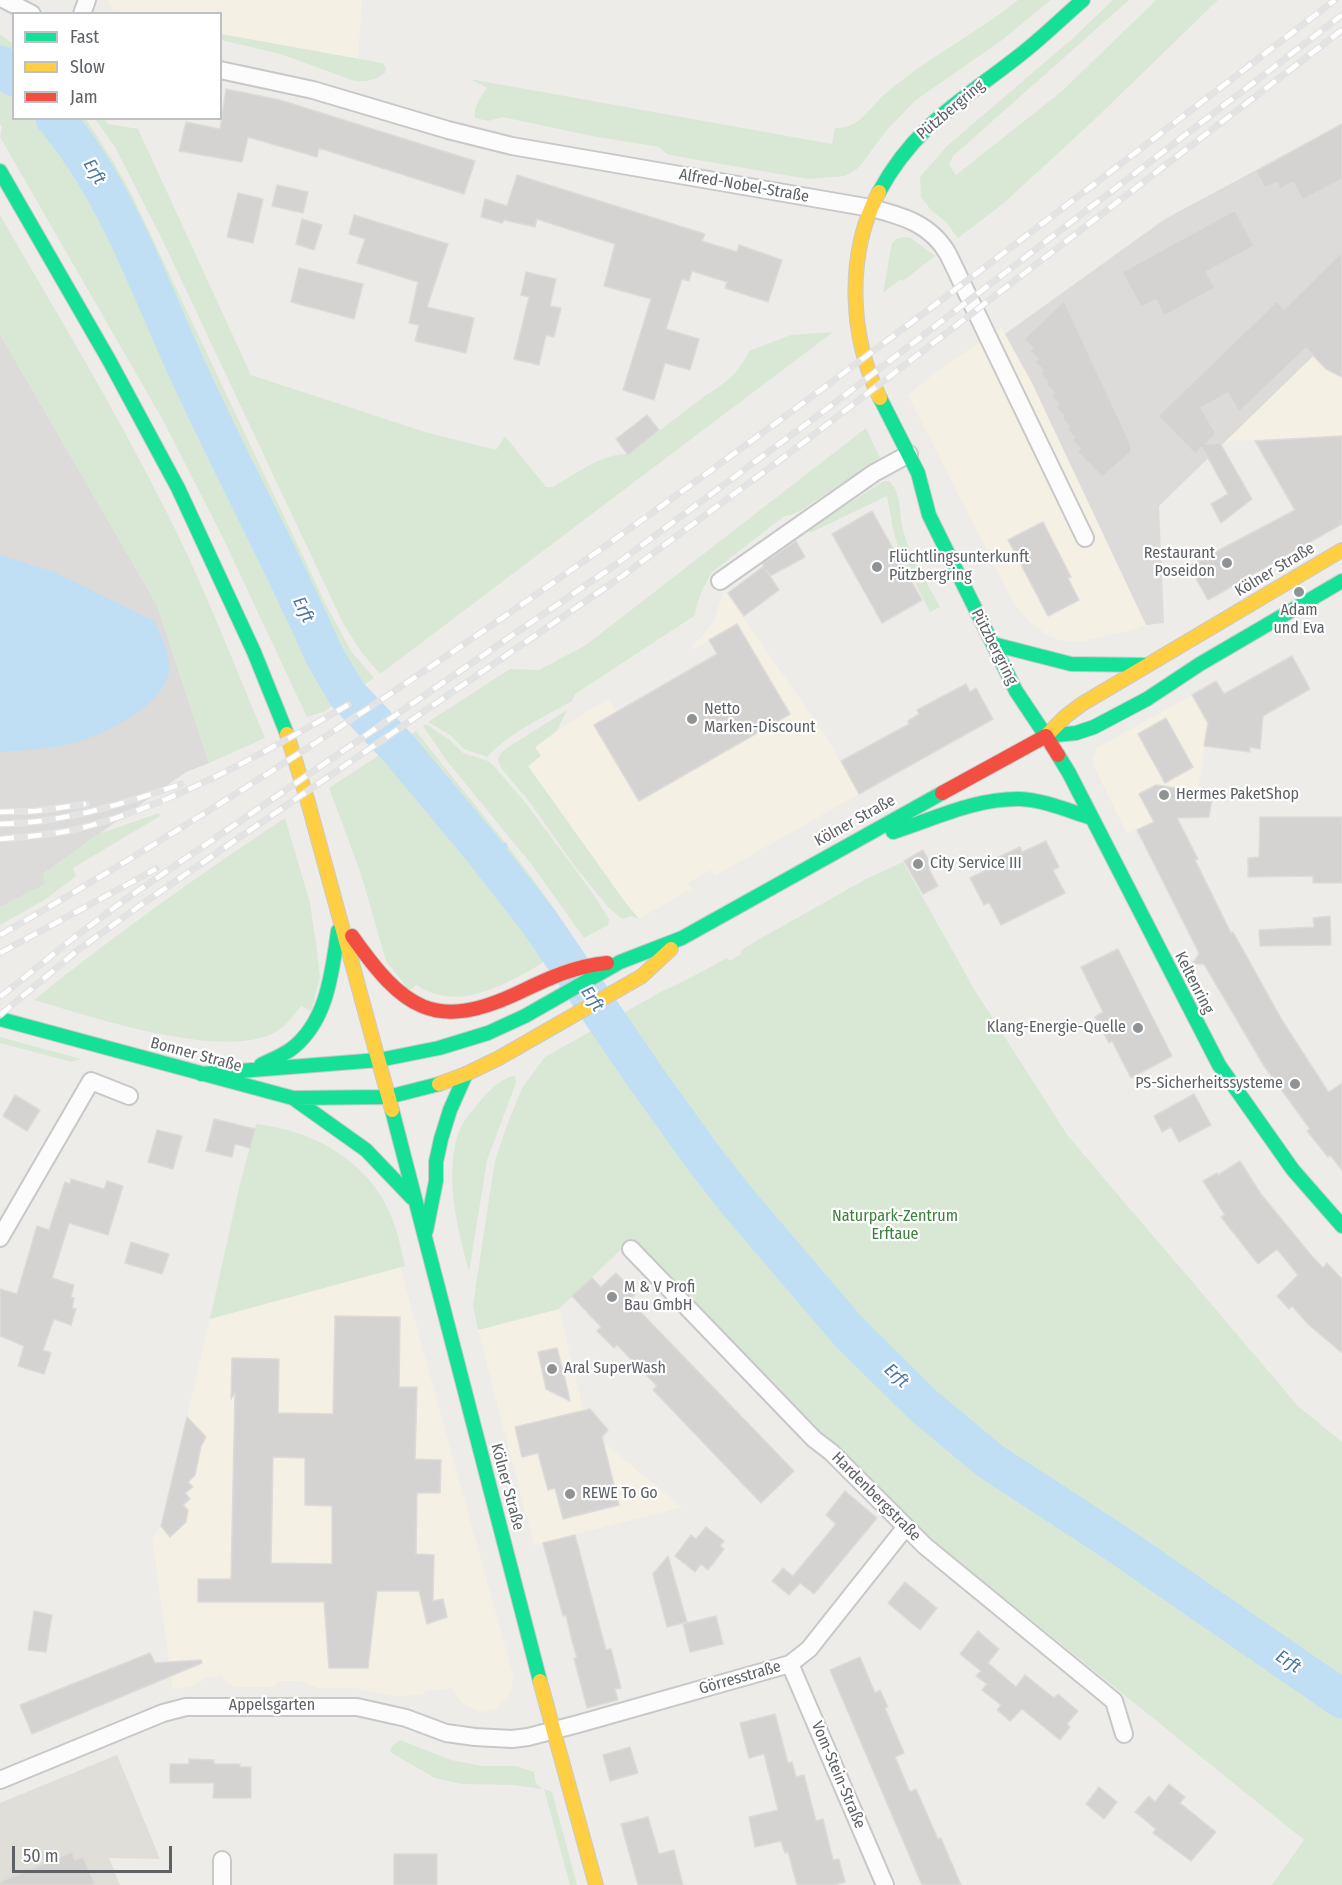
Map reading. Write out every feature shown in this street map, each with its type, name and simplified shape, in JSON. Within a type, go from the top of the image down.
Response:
[{"type":"main road","name":"Pützbergring","points":[[1046,736],[1016,691],[928,515],[918,473],[874,386],[859,333],[856,306],[857,263],[859,245],[871,208],[893,166],[929,124],[1021,54],[1083,0]]},
{"type":"main road","points":[[0,171],[146,427],[178,488],[249,641],[280,714],[299,769],[379,1060]]},
{"type":"main road","name":"Kölner Straße","points":[[201,1074],[379,1060],[447,1046],[488,1033],[525,1016],[625,960],[682,938],[844,846],[1046,736],[1082,704],[1342,550]]},
{"type":"main road","name":"Kölner Straße","points":[[1046,736],[1076,733],[1094,727],[1169,687],[1209,659],[1342,581]]},
{"type":"main road","points":[[993,644],[1071,663],[1147,665]]},
{"type":"main road","name":"Keltenring","points":[[1046,736],[1069,772],[1219,1065],[1287,1161],[1342,1226]]},
{"type":"main road","points":[[844,846],[968,808],[1004,800],[1032,801],[1092,818]]},
{"type":"main road","points":[[339,917],[376,972],[414,1004],[433,1011],[462,1014],[477,1011],[555,974],[583,965],[625,960]]},
{"type":"main road","points":[[254,1069],[294,1047],[315,1022],[323,1008],[330,986],[339,917]]},
{"type":"main road","name":"Kölner Straße","points":[[388,1097],[430,1087],[466,1074],[536,1038],[642,976],[682,938]]},
{"type":"main road","name":"Bonner Straße","points":[[0,1018],[293,1098],[388,1097]]},
{"type":"main road","name":"Kölner Straße","points":[[379,1060],[553,1731],[596,1885]]},
{"type":"main road","points":[[425,1239],[441,1139],[450,1110],[466,1074]]},
{"type":"main road","points":[[293,1098],[366,1150],[415,1201]]},
{"type":"street","points":[[5,0],[28,12]]},
{"type":"street","name":"Alfred-Nobel-Straße","points":[[222,70],[313,90],[448,130],[512,146],[871,208],[917,223],[932,233],[943,246],[1084,538]]},
{"type":"street","points":[[720,581],[874,473],[909,454]]},
{"type":"street","points":[[0,1238],[91,1082],[129,1096]]},
{"type":"street","name":"Hardenbergstraße","points":[[631,1249],[806,1431],[831,1452],[905,1528],[1114,1701],[1124,1734]]},
{"type":"street","name":"Görresstraße","points":[[553,1731],[790,1664],[809,1649],[905,1528]]},
{"type":"street","name":"Vom-Stein-Straße","points":[[790,1664],[885,1885]]},
{"type":"street","name":"Appelsgarten","points":[[0,1780],[163,1713],[186,1707],[357,1707],[405,1718],[446,1733],[489,1738],[528,1737],[553,1731]]},
{"type":"street","points":[[222,1860],[222,1885]]},
{"type":"shaded area","points":[[107,0],[362,0],[358,59],[222,34],[222,12],[113,11]]},
{"type":"shaded area","points":[[1342,124],[1342,328],[1159,506],[1164,623],[1146,625],[1032,383],[1005,334],[1165,219]]},
{"type":"shaded area","points":[[1001,328],[1032,383],[1146,625],[1079,642],[1049,636],[1028,621],[1012,600],[908,395],[935,373]]},
{"type":"shaded area","points":[[1342,328],[1342,436],[1224,441]]},
{"type":"shaded area","points":[[0,334],[157,605],[209,763],[186,772],[43,874],[46,884],[0,907]]},
{"type":"shaded area","points":[[724,590],[825,735],[859,794],[714,876],[711,870],[700,876],[688,883],[691,889],[639,919],[528,766],[540,756],[535,748],[557,731],[608,699],[617,712],[717,654],[709,640],[693,650],[691,645],[714,621]]},
{"type":"shaded area","points":[[1192,695],[1208,723],[1194,817],[1174,812],[1127,834],[1095,768],[1093,759],[1097,748]]},
{"type":"shaded area","points":[[400,1267],[513,1675],[511,1692],[496,1709],[481,1712],[466,1706],[458,1698],[453,1688],[427,1691],[421,1695],[395,1696],[354,1688],[318,1688],[300,1681],[280,1681],[275,1687],[236,1687],[229,1684],[221,1675],[204,1679],[190,1687],[173,1689],[152,1539],[161,1526],[210,1319]]},
{"type":"shaded area","points":[[559,1309],[588,1430],[682,1507],[534,1545],[478,1330]]},
{"type":"shaded area","points":[[117,1755],[160,1859],[109,1858],[120,1885],[0,1885],[0,1803]]},
{"type":"green space","points":[[1018,0],[1051,0],[1002,40],[916,100],[886,131],[857,169],[844,176],[808,179],[675,156],[667,154],[659,147],[502,117],[488,121],[475,118],[476,106],[487,88],[470,79],[832,144],[835,128],[850,126],[862,118],[899,83]]},
{"type":"green space","points":[[1113,0],[1129,0],[953,156],[949,165],[956,175],[1061,92],[1156,0],[1218,0],[1004,203],[958,238],[921,197],[920,177],[947,146],[1071,40]]},
{"type":"green space","points":[[0,34],[12,43],[12,62],[0,54]]},
{"type":"green space","points":[[222,34],[382,63],[386,68],[385,73],[371,80],[355,81],[280,54],[222,40]]},
{"type":"green space","points":[[0,71],[12,80],[12,120],[52,120],[71,144],[104,198],[191,394],[265,544],[310,642],[341,700],[325,711],[307,717],[223,538],[164,422],[0,137],[2,127],[0,124]]},
{"type":"green space","points":[[70,120],[87,120],[131,193],[326,605],[351,651],[374,678],[355,691],[317,620],[294,567],[200,376],[144,250],[90,146]]},
{"type":"green space","points":[[96,120],[105,120],[108,124],[138,129],[251,375],[425,432],[496,450],[505,436],[546,487],[553,487],[580,470],[608,457],[629,454],[725,382],[737,371],[749,351],[791,335],[833,332],[380,674],[362,653],[343,623],[162,239],[115,147]]},
{"type":"green space","points":[[0,215],[106,398],[165,509],[205,594],[265,738],[209,763],[157,605],[0,334]]},
{"type":"green space","points":[[904,237],[911,238],[935,256],[903,281],[901,279],[883,293],[892,243]]},
{"type":"green space","points":[[866,428],[880,458],[798,512],[783,517],[711,573],[700,595],[694,616],[575,694],[572,701],[515,733],[488,757],[464,749],[450,735],[428,722],[510,669],[539,670],[586,645]]},
{"type":"green space","points":[[884,481],[889,481],[896,491],[906,540],[914,560],[940,607],[930,612],[901,555],[894,534],[887,496],[810,533],[808,529]]},
{"type":"green space","points":[[567,710],[557,731],[535,747],[541,756],[528,766],[639,919],[631,916],[622,919],[608,907],[573,864],[529,801],[501,768],[498,760],[500,754],[507,748]]},
{"type":"green space","points":[[426,724],[450,740],[463,753],[488,761],[493,765],[528,806],[589,888],[609,919],[608,925],[584,938],[532,865],[447,761],[423,726]]},
{"type":"green space","points":[[416,731],[519,861],[576,943],[513,979],[496,987],[462,997],[434,993],[416,985],[410,991],[386,961],[361,874],[329,788]]},
{"type":"green space","points":[[159,813],[160,816],[73,868],[76,876],[46,899],[0,925],[0,907],[45,884],[43,874],[98,834]]},
{"type":"green space","points":[[285,818],[310,903],[316,943],[320,977],[311,1011],[301,1006],[285,1025],[272,1034],[248,1040],[219,1042],[154,1033],[34,1000],[157,906]]},
{"type":"green space","name":"Naturpark-Zentrum Erftaue","points":[[903,862],[974,989],[1068,1136],[1298,1406],[1342,1442],[1342,1885],[1272,1885],[1304,1840],[899,1513],[633,1238],[559,1309],[478,1330],[473,1305],[495,1161],[522,1088],[545,1057],[659,993],[727,958],[730,961],[751,944],[866,879]]},
{"type":"green space","points":[[0,1037],[81,1059],[72,1062],[0,1043]]},
{"type":"green space","points":[[515,1076],[516,1083],[487,1160],[469,1272],[454,1204],[452,1168],[454,1151],[462,1125],[481,1100],[501,1082]]},
{"type":"green space","points":[[256,1124],[277,1127],[318,1141],[354,1164],[369,1179],[391,1216],[405,1266],[210,1319],[239,1188]]},
{"type":"green space","points":[[400,1740],[451,1760],[482,1766],[516,1766],[534,1772],[536,1783],[542,1789],[513,1785],[462,1784],[435,1778],[390,1752],[392,1746]]},
{"type":"green space","points":[[544,1789],[552,1792],[577,1885],[570,1885]]},
{"type":"water","points":[[0,555],[54,572],[154,621],[165,645],[169,664],[166,682],[159,693],[136,714],[94,736],[52,747],[0,752]]},
{"type":"building","points":[[226,89],[280,100],[475,161],[464,194],[319,148],[317,157],[248,137],[242,162],[179,151],[186,122],[220,129]]},
{"type":"building","points":[[1342,124],[1342,179],[1303,200],[1293,182],[1280,189],[1277,182],[1265,188],[1256,171]]},
{"type":"building","points":[[517,175],[705,234],[702,241],[737,252],[739,245],[782,260],[768,302],[725,288],[727,282],[692,271],[689,281],[682,279],[666,329],[699,339],[690,370],[665,363],[654,400],[623,390],[651,299],[604,286],[615,244],[537,219],[535,227],[504,220],[502,223],[481,217],[485,199],[507,206]]},
{"type":"building","points":[[277,185],[308,192],[303,213],[272,206]]},
{"type":"building","points":[[238,193],[263,199],[253,243],[227,237]]},
{"type":"building","points":[[1235,210],[1254,246],[1206,272],[1215,288],[1164,316],[1156,300],[1141,307],[1122,272]]},
{"type":"building","points":[[354,215],[448,244],[427,307],[474,318],[466,353],[415,341],[419,325],[409,323],[418,282],[357,263],[365,239],[349,234]]},
{"type":"building","points":[[302,219],[322,225],[314,250],[296,244]]},
{"type":"building","points":[[1342,252],[1342,377],[1326,369],[1306,348],[1239,412],[1228,393],[1201,408],[1216,434],[1206,444],[1220,443],[1252,499],[1221,523],[1211,504],[1228,494],[1202,447],[1195,454],[1158,416],[1277,301],[1284,309]]},
{"type":"building","points":[[299,268],[363,284],[354,319],[291,302]]},
{"type":"building","points":[[526,272],[556,279],[550,306],[561,308],[554,337],[546,335],[539,365],[514,359],[529,297],[521,295]]},
{"type":"building","points":[[1064,301],[1131,445],[1131,452],[1102,477],[1077,451],[1080,449],[1072,440],[1075,438],[1067,429],[1069,426],[1062,418],[1064,415],[1056,407],[1059,404],[1051,396],[1054,393],[1040,373],[1043,370],[1035,362],[1038,359],[1030,351],[1033,348],[1024,339]]},
{"type":"building","points":[[647,415],[659,430],[628,455],[616,439]]},
{"type":"building","points":[[1342,436],[1342,524],[1208,600],[1189,566],[1295,510],[1255,441]]},
{"type":"building","name":"Flüchtlingsunterkunft Pützbergring","points":[[872,511],[922,600],[882,623],[832,534]]},
{"type":"building","points":[[1043,522],[1071,577],[1068,578],[1079,600],[1048,616],[1008,540]]},
{"type":"building","points":[[796,541],[805,557],[770,576],[766,570],[779,590],[744,616],[728,593],[764,566],[762,564]]},
{"type":"building","name":"Netto Marken-Discount","points":[[737,624],[790,714],[639,801],[594,725],[717,654],[709,640]]},
{"type":"building","points":[[1292,656],[1310,689],[1263,716],[1260,749],[1250,747],[1250,752],[1204,746],[1208,723],[1192,695],[1216,681],[1224,694]]},
{"type":"building","points":[[966,684],[970,692],[976,688],[993,719],[859,794],[841,761],[909,724],[908,721],[919,714],[917,710]]},
{"type":"building","points":[[1166,718],[1193,767],[1165,783],[1138,734]]},
{"type":"building","points":[[1156,785],[1208,793],[1212,799],[1209,817],[1177,818],[1231,933],[1233,932],[1282,1020],[1327,1090],[1329,1092],[1342,1083],[1342,1170],[1307,1131],[1310,1129],[1264,1066],[1204,964],[1192,964],[1199,954],[1198,951],[1137,830],[1154,822],[1139,794]]},
{"type":"building","points":[[1260,817],[1342,817],[1342,883],[1313,883],[1313,876],[1248,877],[1248,858],[1259,857]]},
{"type":"building","points":[[1046,841],[1059,867],[1053,870],[1065,893],[1001,925],[989,902],[984,905],[970,878],[993,867],[990,861],[1020,847],[1022,852]]},
{"type":"building","points":[[923,850],[938,886],[923,894],[904,861]]},
{"type":"building","points":[[1330,916],[1331,945],[1260,946],[1259,930],[1314,927],[1313,918]]},
{"type":"building","points":[[1118,949],[1172,1056],[1131,1078],[1112,1041],[1109,1043],[1095,1017],[1103,1012],[1081,967]]},
{"type":"building","points":[[1194,1094],[1211,1125],[1179,1142],[1171,1127],[1162,1132],[1154,1116]]},
{"type":"building","points":[[15,1095],[40,1110],[27,1131],[3,1116]]},
{"type":"building","points":[[214,1119],[255,1129],[250,1148],[235,1144],[232,1157],[206,1151]]},
{"type":"building","points":[[157,1130],[182,1136],[173,1169],[148,1162]]},
{"type":"building","points":[[1240,1161],[1261,1194],[1311,1255],[1323,1268],[1327,1263],[1342,1279],[1342,1353],[1308,1324],[1292,1306],[1289,1309],[1277,1296],[1298,1275],[1277,1249],[1258,1264],[1221,1217],[1225,1215],[1203,1181],[1217,1173],[1218,1175]]},
{"type":"building","points":[[71,1179],[104,1189],[107,1181],[123,1186],[108,1235],[69,1223],[52,1278],[74,1285],[71,1297],[74,1298],[72,1308],[76,1309],[71,1325],[54,1319],[43,1350],[51,1353],[44,1374],[18,1366],[24,1346],[0,1336],[0,1289],[17,1294],[37,1226],[49,1230],[65,1182],[70,1184]]},
{"type":"building","points":[[131,1242],[169,1254],[162,1274],[125,1263]]},
{"type":"building","points":[[616,1273],[636,1294],[629,1300],[794,1471],[761,1503],[653,1390],[657,1386],[617,1345],[614,1348],[597,1331],[601,1327],[572,1296],[592,1278],[601,1287]]},
{"type":"building","points":[[335,1316],[400,1317],[399,1387],[417,1387],[415,1459],[441,1460],[440,1493],[417,1493],[416,1554],[434,1555],[433,1601],[443,1599],[447,1617],[427,1624],[419,1591],[377,1591],[368,1668],[329,1668],[324,1602],[198,1602],[198,1579],[231,1579],[235,1393],[231,1399],[232,1358],[279,1359],[278,1413],[333,1414]],"holes":[[[273,1457],[305,1458],[305,1505],[332,1506],[332,1564],[271,1563]]]},
{"type":"building","name":"Aral SuperWash","points":[[557,1348],[570,1401],[546,1389],[538,1352]]},
{"type":"building","points":[[590,1409],[608,1430],[602,1437],[619,1505],[563,1519],[555,1488],[548,1490],[538,1453],[522,1457],[515,1427]]},
{"type":"building","points":[[187,1417],[206,1437],[201,1446],[195,1475],[188,1482],[193,1487],[185,1493],[190,1499],[183,1505],[188,1510],[186,1522],[170,1537],[161,1526]]},
{"type":"building","points":[[845,1491],[877,1518],[814,1594],[800,1583],[789,1595],[772,1581],[783,1568],[793,1576],[836,1524],[826,1515]]},
{"type":"building","points":[[706,1527],[724,1541],[720,1546],[724,1549],[708,1570],[701,1564],[695,1572],[675,1556],[691,1535],[696,1539]]},
{"type":"building","points":[[575,1535],[606,1650],[611,1649],[621,1688],[615,1689],[618,1700],[587,1708],[566,1615],[563,1616],[543,1543]]},
{"type":"building","points":[[668,1556],[687,1622],[667,1627],[653,1574]]},
{"type":"building","points":[[905,1582],[937,1608],[920,1630],[888,1603]]},
{"type":"building","points":[[34,1611],[52,1615],[46,1652],[28,1650]]},
{"type":"building","points":[[716,1616],[723,1644],[690,1652],[683,1624]]},
{"type":"building","points":[[978,1631],[999,1649],[988,1663],[1016,1687],[1025,1675],[1054,1698],[1058,1694],[1078,1711],[1067,1724],[1070,1727],[1060,1740],[1022,1709],[1010,1721],[997,1710],[1001,1705],[982,1690],[987,1684],[976,1676],[981,1671],[960,1654]]},
{"type":"building","points":[[150,1653],[155,1663],[201,1660],[202,1663],[32,1734],[20,1705]]},
{"type":"building","points":[[860,1657],[875,1693],[880,1690],[888,1707],[885,1708],[904,1753],[895,1757],[910,1792],[916,1789],[938,1839],[941,1838],[961,1885],[922,1885],[830,1670]]},
{"type":"building","points":[[775,1714],[788,1763],[792,1762],[796,1777],[804,1775],[816,1821],[823,1819],[833,1860],[839,1859],[845,1882],[834,1885],[797,1885],[788,1852],[785,1853],[781,1841],[755,1847],[749,1817],[778,1810],[764,1754],[749,1758],[740,1723]]},
{"type":"building","points":[[630,1747],[638,1773],[610,1781],[603,1755]]},
{"type":"building","points":[[189,1759],[214,1760],[214,1764],[240,1764],[240,1767],[251,1767],[251,1798],[213,1798],[214,1783],[170,1783],[170,1764],[189,1764]]},
{"type":"building","points":[[1169,1784],[1185,1797],[1180,1803],[1216,1832],[1191,1861],[1153,1833],[1156,1829],[1135,1812],[1149,1796],[1155,1802]]},
{"type":"building","points":[[1099,1787],[1117,1802],[1104,1819],[1086,1804]]},
{"type":"building","points":[[648,1817],[659,1854],[674,1850],[683,1885],[638,1885],[621,1824]]},
{"type":"building","points":[[72,1852],[75,1860],[83,1857],[95,1885],[0,1885],[0,1882]]},
{"type":"building","points":[[394,1854],[437,1854],[437,1885],[394,1885]]},
{"type":"waterway","name":"Erft","points":[[0,65],[12,75]]},
{"type":"waterway","name":"Erft","points":[[57,120],[78,147],[116,212],[210,418],[324,655],[347,694],[400,750],[538,920],[646,1078],[738,1202],[849,1332],[923,1405],[990,1461],[1116,1543],[1342,1699]]},
{"type":"waterway","points":[[502,874],[504,846]]},
{"type":"railway","points":[[0,935],[176,831],[348,722],[517,608],[848,370],[1335,0]]},
{"type":"railway","points":[[0,997],[126,899],[611,568],[832,405],[1342,15]]},
{"type":"railway","points":[[0,1015],[78,950],[142,904],[621,577],[791,452],[1342,30]]},
{"type":"railway","points":[[0,839],[73,830],[144,808],[249,760],[348,705]]},
{"type":"railway","points":[[0,824],[46,820],[92,811],[181,784]]},
{"type":"railway","points":[[0,812],[36,811],[86,804]]},
{"type":"railway","points":[[0,953],[156,869]]},
{"type":"traffic: fast","points":[[879,192],[893,169],[924,131],[1028,48],[1083,0]]},
{"type":"traffic: fast","points":[[0,171],[109,360],[178,488],[254,652],[287,734]]},
{"type":"traffic: fast","points":[[880,398],[918,473],[929,515],[1016,691],[1046,736]]},
{"type":"traffic: fast","points":[[1046,736],[1076,733],[1094,727],[1147,699],[1200,664],[1342,581]]},
{"type":"traffic: fast","points":[[993,644],[1071,664],[1147,665]]},
{"type":"traffic: fast","points":[[1058,755],[1219,1065],[1293,1170],[1342,1226]]},
{"type":"traffic: fast","points":[[201,1074],[379,1060],[439,1048],[488,1033],[525,1016],[620,962],[682,938],[942,793]]},
{"type":"traffic: fast","points":[[893,832],[955,810],[1004,800],[1038,801],[1092,818]]},
{"type":"traffic: fast","points":[[261,1065],[290,1050],[312,1026],[326,996],[338,931]]},
{"type":"traffic: fast","points":[[0,1019],[293,1098],[388,1097],[439,1084]]},
{"type":"traffic: fast","points":[[426,1231],[436,1181],[436,1162],[441,1139],[450,1110],[466,1074]]},
{"type":"traffic: fast","points":[[293,1098],[366,1150],[412,1198]]},
{"type":"traffic: fast","points":[[392,1110],[540,1681]]},
{"type":"traffic: slow","points":[[879,192],[868,216],[861,241],[856,295],[857,322],[862,348],[880,398]]},
{"type":"traffic: slow","points":[[1046,736],[1082,704],[1342,550]]},
{"type":"traffic: slow","points":[[287,734],[308,802],[392,1110]]},
{"type":"traffic: slow","points":[[439,1084],[499,1058],[642,976],[671,949]]},
{"type":"traffic: slow","points":[[540,1681],[596,1885]]},
{"type":"traffic: jam","points":[[942,793],[1046,736],[1058,755]]},
{"type":"traffic: jam","points":[[352,936],[370,961],[405,996],[423,1006],[442,1011],[465,1011],[490,1004],[562,973],[607,963]]},
{"type":"place","name":"Restaurant Poseidon","points":[[1227,563]]},
{"type":"place","name":"Flüchtlingsunterkunft Pützbergring","points":[[877,567]]},
{"type":"place","name":"Adam und Eva","points":[[1299,592]]},
{"type":"place","name":"Netto Marken-Discount","points":[[692,719]]},
{"type":"place","name":"Hermes PaketShop","points":[[1164,795]]},
{"type":"place","name":"City Service III","points":[[918,864]]},
{"type":"place","name":"Klang-Energie-Quelle","points":[[1138,1028]]},
{"type":"place","name":"PS-Sicherheitssysteme","points":[[1295,1084]]},
{"type":"place","name":"M & V Profi Bau GmbH","points":[[612,1297]]},
{"type":"place","name":"Aral SuperWash","points":[[552,1369]]},
{"type":"place","name":"REWE To Go","points":[[570,1494]]}]
